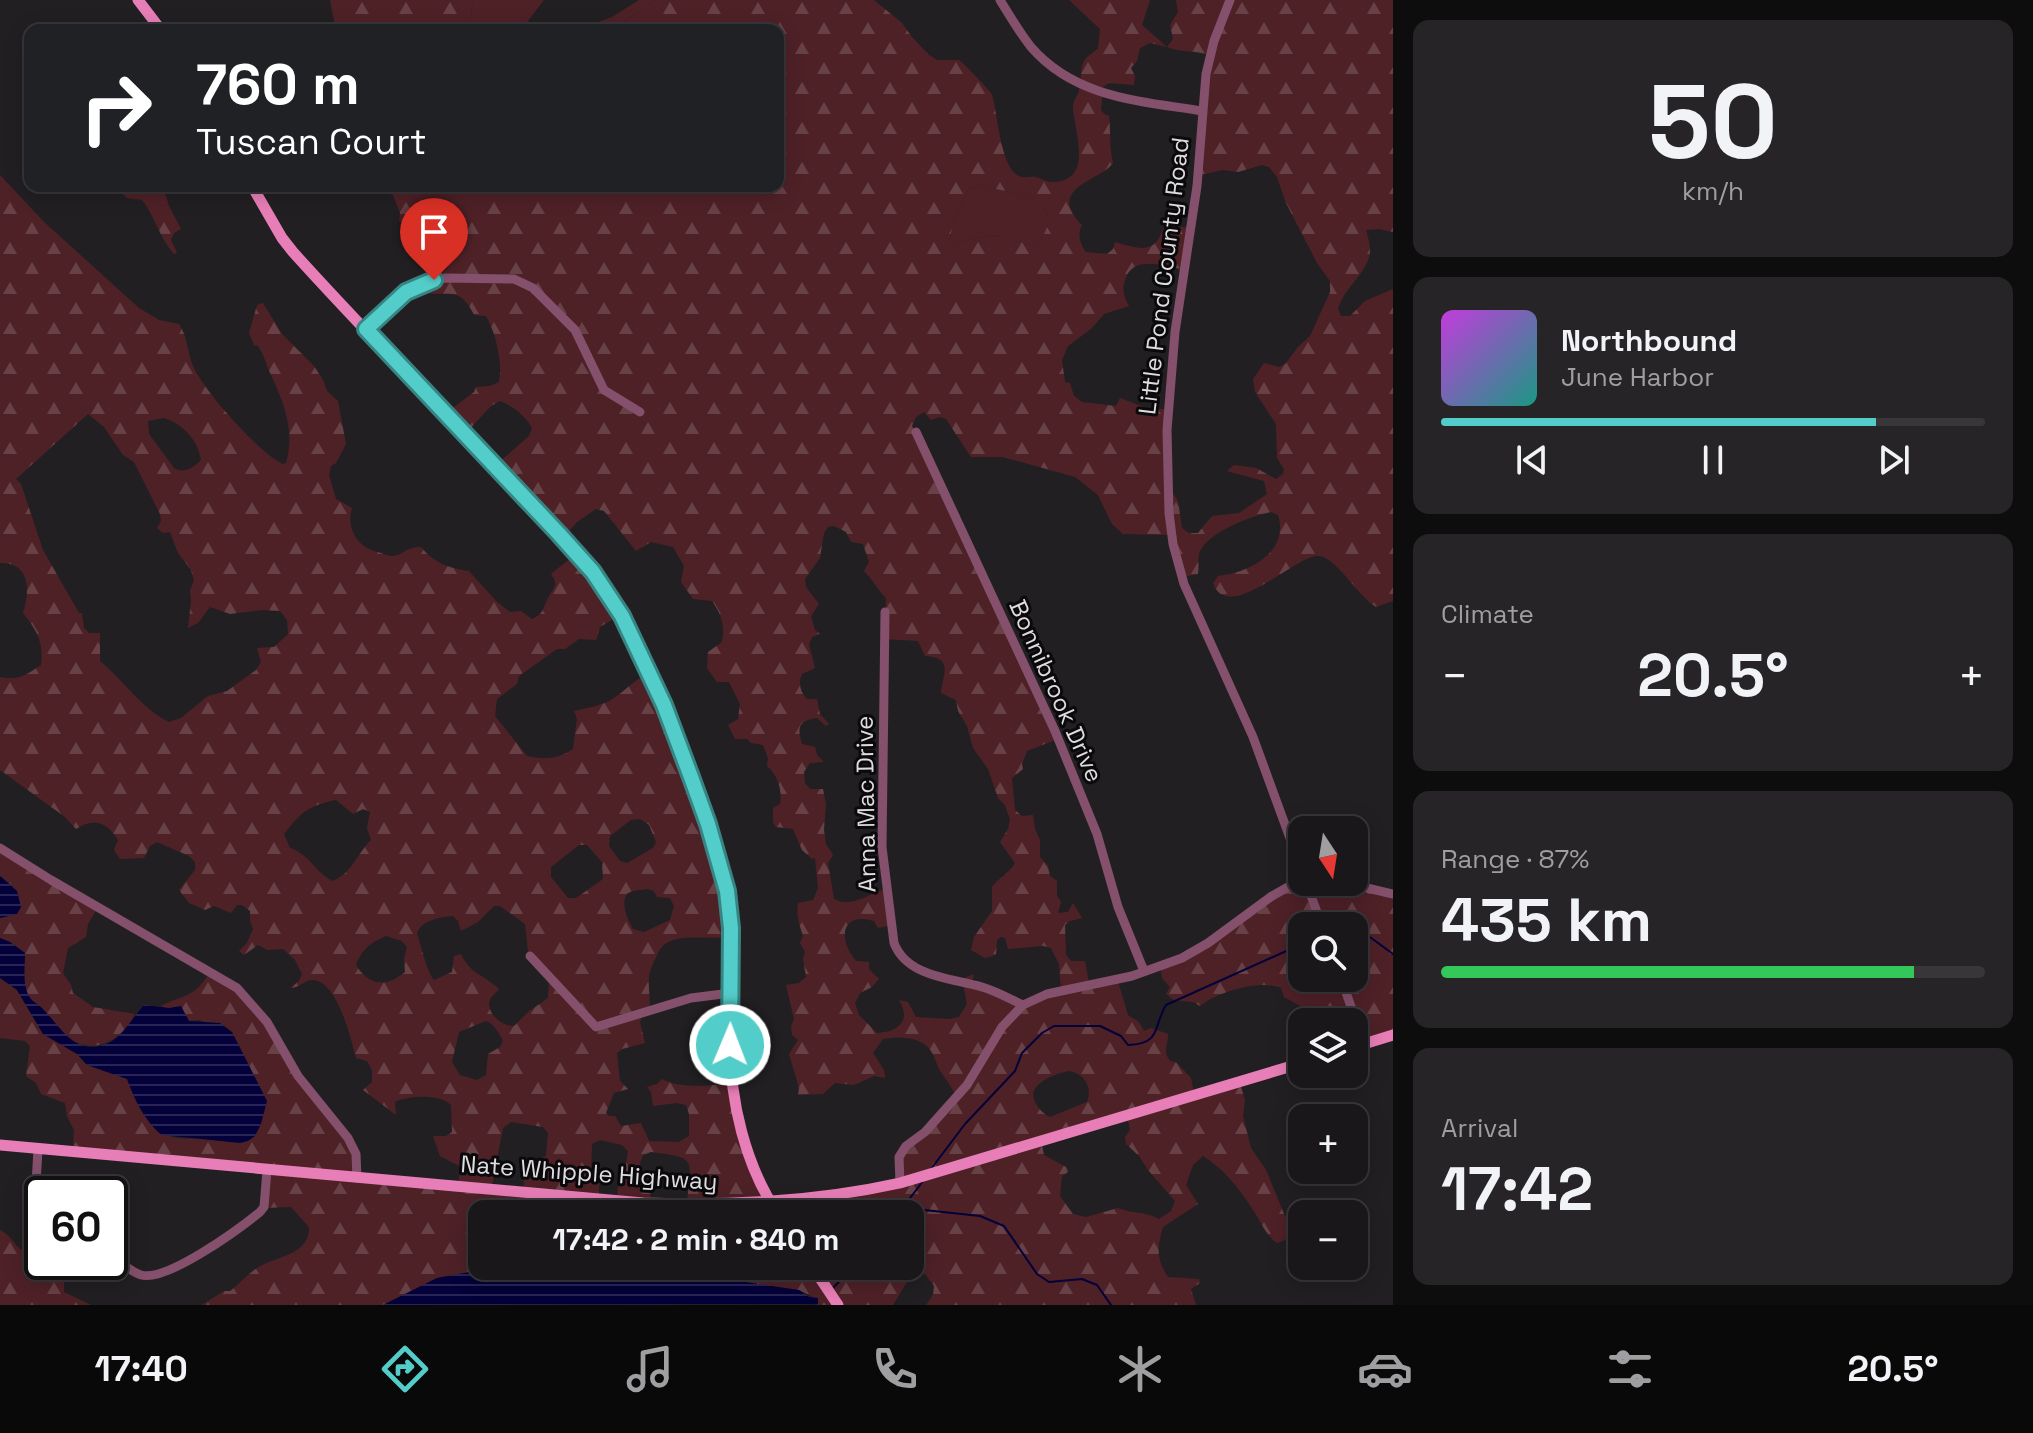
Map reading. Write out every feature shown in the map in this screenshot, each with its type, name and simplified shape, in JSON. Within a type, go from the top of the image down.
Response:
[{"type":"main road","points":[[138,0],[156,24]]},
{"type":"main road","points":[[255,192],[293,252],[559,534],[593,572],[622,616],[664,705],[708,824],[730,909],[730,1045],[738,1111],[745,1145],[769,1200]]},
{"type":"main road","points":[[1368,1042],[1393,1035]]},
{"type":"main road","name":"Nate Whipple Highway","points":[[788,1200],[850,1193],[919,1178],[1288,1067]]},
{"type":"main road","name":"Nate Whipple Highway","points":[[0,1145],[609,1200]]},
{"type":"main road","points":[[821,1280],[835,1301]]},
{"type":"street","points":[[1000,0],[1031,46],[1046,61],[1078,83],[1110,96],[1202,111]]},
{"type":"street","name":"Little Pond County Road","points":[[1230,0],[1209,59],[1197,186],[1169,384],[1167,430],[1171,530],[1184,584],[1245,717],[1288,833]]},
{"type":"street","points":[[366,329],[406,292],[434,280],[514,279],[533,288],[575,330],[604,390],[640,412]]},
{"type":"street","name":"Bonnibrook Drive","points":[[916,432],[1055,731],[1097,834],[1118,907],[1144,971]]},
{"type":"street","name":"Anna Mac Drive","points":[[885,612],[882,847],[894,943],[900,956],[915,968],[986,988],[1023,1005]]},
{"type":"street","points":[[0,848],[237,988],[267,1022],[307,1089],[348,1138],[356,1154],[357,1178]]},
{"type":"street","points":[[900,1183],[899,1157],[906,1146],[925,1132],[967,1085],[1002,1027],[1023,1005],[1047,994],[1144,971],[1196,950],[1288,888]]},
{"type":"street","points":[[1368,888],[1393,894]]},
{"type":"street","points":[[530,956],[596,1027],[691,998],[731,993]]},
{"type":"street","points":[[36,1176],[38,1149]]},
{"type":"street","points":[[128,1267],[139,1275],[151,1276],[173,1269],[260,1212],[264,1207],[267,1170]]},
{"type":"green space","points":[[330,0],[474,0],[472,24],[335,24]]},
{"type":"green space","points":[[474,0],[544,0],[526,24],[472,24]]},
{"type":"green space","points":[[639,0],[656,0],[621,24],[593,24],[612,17]]},
{"type":"green space","points":[[656,0],[874,0],[902,23],[929,55],[937,60],[959,60],[992,95],[1004,154],[1015,173],[1052,182],[1065,180],[1074,174],[1078,165],[1073,105],[1079,90],[1082,66],[1086,58],[1098,49],[1100,29],[1069,0],[1150,0],[1142,25],[1167,47],[1173,39],[1170,25],[1178,12],[1176,0],[1393,0],[1393,232],[1366,230],[1369,257],[1338,309],[1341,316],[1350,316],[1365,301],[1393,289],[1393,601],[1376,607],[1330,561],[1316,556],[1245,593],[1232,596],[1220,594],[1213,583],[1218,576],[1254,565],[1272,550],[1278,540],[1278,515],[1271,512],[1262,514],[1219,533],[1203,546],[1199,554],[1198,574],[1183,577],[1171,535],[1123,534],[1112,524],[1098,495],[1075,477],[1003,457],[971,457],[946,419],[940,417],[931,420],[924,412],[916,417],[912,426],[1058,739],[1027,751],[1023,769],[1012,778],[1015,810],[1022,816],[1033,815],[1040,840],[1040,857],[1048,866],[1050,876],[1057,881],[1057,896],[1061,902],[1058,913],[1068,912],[1073,903],[1082,918],[1065,925],[1066,955],[1071,961],[1085,961],[1089,983],[1117,978],[1128,1015],[1139,1022],[1144,1031],[1151,1028],[1168,1034],[1168,1057],[1191,1078],[1194,1093],[1239,1080],[1245,1100],[1243,1116],[1251,1148],[1266,1170],[1287,1221],[1285,1240],[1277,1243],[1269,1236],[1241,1192],[1203,1156],[1193,1165],[1186,1185],[1198,1204],[1163,1227],[1159,1253],[1168,1277],[1199,1279],[1200,1283],[1191,1289],[1196,1305],[926,1305],[933,1295],[934,1286],[924,1274],[924,1200],[776,1200],[899,1182],[900,1157],[956,1097],[927,1046],[903,1038],[883,1039],[873,1053],[884,1070],[885,1078],[874,1076],[854,1085],[835,1083],[823,1094],[798,1095],[799,1088],[789,1054],[798,1040],[792,1035],[794,1019],[786,985],[799,983],[806,977],[797,907],[798,903],[813,900],[818,888],[815,858],[812,859],[802,850],[793,829],[776,827],[773,822],[773,808],[780,804],[781,794],[776,778],[767,766],[768,758],[763,745],[747,739],[735,739],[728,725],[738,719],[740,704],[729,682],[717,682],[707,668],[708,652],[722,642],[723,626],[718,611],[712,601],[693,599],[681,582],[684,566],[673,547],[651,542],[636,551],[604,511],[596,509],[577,522],[565,536],[497,464],[529,436],[532,428],[514,409],[500,401],[491,406],[466,433],[449,411],[474,392],[476,387],[499,382],[498,348],[493,331],[486,316],[474,315],[462,298],[418,290],[425,278],[447,269],[452,254],[441,234],[418,233],[399,221],[400,213],[393,195],[381,192],[784,192],[784,24],[621,24]],"holes":[[[1150,43],[1209,55],[1196,176],[1222,170],[1238,172],[1262,165],[1269,167],[1277,177],[1286,203],[1317,263],[1330,281],[1330,292],[1310,336],[1285,364],[1279,367],[1264,363],[1253,379],[1255,392],[1276,424],[1277,458],[1284,469],[1283,474],[1276,479],[1256,468],[1234,465],[1227,471],[1264,481],[1267,494],[1239,513],[1212,516],[1198,533],[1189,533],[1182,528],[1178,501],[1169,487],[1165,409],[1149,409],[1120,398],[1116,406],[1082,402],[1074,396],[1070,383],[1065,382],[1062,360],[1068,346],[1092,328],[1104,314],[1129,306],[1124,286],[1131,269],[1144,264],[1181,269],[1188,228],[1164,224],[1157,241],[1146,248],[1115,242],[1107,254],[1086,252],[1082,246],[1082,225],[1069,202],[1072,193],[1113,163],[1109,116],[1101,110],[1103,87],[1109,83],[1134,85],[1135,76],[1131,68],[1137,61],[1140,48]],[[980,185],[1024,196],[1045,208],[1048,217],[1046,230],[1036,247],[995,236],[953,244],[949,241],[955,218],[969,188]],[[834,526],[846,532],[851,542],[863,544],[869,562],[864,571],[886,598],[885,639],[918,641],[925,656],[943,663],[941,693],[956,700],[973,748],[988,769],[998,798],[1005,805],[1010,820],[1000,842],[1015,863],[992,887],[992,911],[974,937],[971,950],[985,958],[996,955],[997,940],[1001,937],[1005,938],[1008,949],[1051,948],[1059,964],[1061,989],[1021,1002],[972,981],[974,974],[962,979],[967,1004],[959,1017],[916,1017],[908,1002],[899,1000],[904,1014],[901,1024],[877,1033],[859,1015],[855,1003],[860,993],[879,979],[869,969],[869,962],[856,961],[850,953],[846,944],[846,929],[854,920],[863,919],[874,921],[878,928],[892,925],[883,890],[853,901],[834,899],[828,863],[833,855],[826,844],[823,789],[810,789],[805,783],[804,772],[810,763],[824,762],[817,755],[815,747],[802,744],[800,733],[800,726],[806,721],[817,718],[826,726],[829,724],[820,714],[817,699],[807,699],[800,684],[802,674],[815,668],[809,644],[812,637],[820,634],[815,630],[811,616],[819,604],[806,587],[805,579],[820,558],[828,527]],[[1069,1071],[1079,1075],[1088,1086],[1087,1102],[1050,1117],[1038,1107],[1033,1094],[1041,1082]],[[1127,1115],[1130,1130],[1125,1137],[1126,1144],[1175,1201],[1171,1211],[1159,1219],[1118,1208],[1086,1217],[1073,1214],[1060,1196],[1062,1176],[1068,1172],[1066,1167],[1044,1155],[1041,1140]]]},
{"type":"green space","points":[[0,175],[44,222],[139,308],[159,320],[179,324],[193,366],[208,390],[247,435],[283,464],[289,452],[287,419],[262,353],[249,333],[257,305],[263,303],[282,334],[314,366],[327,391],[338,401],[346,444],[336,463],[331,466],[329,475],[336,499],[352,508],[352,530],[364,546],[391,556],[421,547],[442,564],[469,571],[510,612],[521,611],[532,619],[541,613],[555,587],[551,574],[577,553],[620,615],[600,627],[596,640],[579,639],[565,649],[557,649],[519,676],[517,684],[497,699],[495,716],[527,756],[557,757],[573,749],[577,719],[574,711],[607,702],[647,674],[709,824],[730,936],[678,939],[662,947],[650,972],[649,1010],[643,1013],[640,1022],[645,1043],[617,1053],[620,1081],[628,1089],[614,1093],[606,1113],[615,1116],[621,1126],[641,1123],[649,1141],[679,1142],[689,1136],[686,1105],[653,1106],[647,1087],[662,1079],[686,1085],[730,1083],[769,1200],[687,1200],[688,1163],[677,1156],[651,1152],[643,1155],[640,1163],[641,1179],[651,1185],[650,1200],[468,1200],[468,1272],[437,1278],[383,1305],[202,1305],[224,1291],[230,1291],[259,1267],[298,1249],[308,1236],[309,1227],[291,1207],[265,1208],[264,1168],[73,1149],[74,1130],[65,1103],[41,1094],[36,1083],[26,1076],[30,1046],[25,1041],[0,1038],[0,978],[17,990],[43,1034],[77,1054],[87,1065],[127,1079],[149,1122],[164,1134],[184,1139],[204,1138],[242,1053],[232,1032],[199,1020],[189,1021],[184,1015],[161,1006],[194,991],[210,972],[247,995],[288,1059],[348,1137],[356,1174],[458,1184],[461,1167],[440,1156],[433,1136],[446,1136],[452,1132],[451,1105],[432,1097],[408,1098],[395,1102],[396,1115],[363,1090],[372,1082],[372,1070],[367,1061],[356,1058],[342,1013],[330,991],[314,980],[290,988],[302,974],[295,960],[283,949],[267,950],[258,945],[244,955],[239,951],[247,943],[253,929],[250,911],[242,905],[237,905],[231,913],[214,906],[205,910],[189,903],[179,890],[195,870],[195,862],[189,856],[157,842],[150,846],[144,858],[120,859],[114,850],[118,840],[105,825],[94,822],[76,829],[65,817],[0,770],[0,677],[17,678],[26,674],[41,665],[42,657],[38,637],[23,613],[27,588],[23,573],[18,567],[0,563]],"holes":[[[88,414],[104,427],[123,455],[134,462],[160,514],[161,521],[157,528],[163,533],[170,532],[178,553],[191,570],[194,581],[190,590],[188,628],[198,623],[210,607],[230,614],[280,611],[287,620],[288,634],[274,647],[257,648],[261,662],[256,670],[227,691],[208,696],[181,718],[169,722],[160,717],[100,661],[100,633],[89,633],[84,628],[82,613],[79,613],[43,550],[21,484],[16,479]],[[164,418],[177,424],[197,446],[201,460],[192,468],[174,468],[149,434],[148,421]],[[336,800],[353,814],[363,809],[370,812],[367,828],[371,840],[350,868],[333,881],[290,848],[284,834],[312,807]],[[640,819],[649,825],[656,842],[653,848],[627,863],[620,861],[609,846],[610,836],[631,820]],[[579,845],[587,845],[602,862],[603,879],[576,898],[568,898],[551,877],[551,867]],[[647,889],[654,891],[657,897],[670,898],[674,906],[670,920],[644,932],[633,929],[624,902],[627,894]],[[494,906],[500,906],[525,924],[528,951],[539,962],[549,981],[548,998],[514,1026],[500,1022],[492,1014],[490,1000],[499,989],[473,970],[461,954],[454,956],[452,972],[434,980],[424,958],[417,933],[427,922],[453,916],[461,931],[478,922]],[[386,936],[402,941],[407,947],[405,972],[391,981],[372,981],[356,965],[371,944]],[[486,1021],[496,1029],[503,1041],[500,1047],[488,1054],[486,1075],[477,1080],[460,1075],[452,1062],[459,1032]],[[511,1122],[543,1127],[548,1133],[546,1156],[538,1160],[527,1159],[523,1190],[492,1186],[503,1128]],[[600,1140],[622,1145],[628,1151],[624,1178],[618,1182],[617,1198],[598,1197],[600,1181],[591,1173],[592,1144]]]},
{"type":"green space","points":[[980,185],[1024,196],[1045,208],[1048,217],[1046,230],[1036,247],[994,236],[953,244],[949,242],[955,218],[969,188]]},
{"type":"green space","points":[[120,192],[165,192],[181,229],[174,233],[171,240],[177,253],[174,254],[169,247],[142,200],[127,198]]},
{"type":"green space","points":[[0,846],[98,907],[88,924],[86,937],[68,948],[63,973],[73,993],[93,1007],[135,1014],[123,1032],[107,1043],[88,1046],[68,1039],[29,997],[25,981],[25,953],[0,938],[0,918],[17,914],[13,886],[0,876]]},
{"type":"green space","points":[[1368,889],[1393,894],[1393,1032],[1368,1039],[1368,1008],[1304,1008],[1284,997],[1281,988],[1272,986],[1239,988],[1200,1006],[1174,1000],[1166,994],[1170,987],[1162,978],[1160,964],[1179,957],[1288,891],[1288,896],[1368,896]]},
{"type":"green space","points":[[0,1230],[24,1252],[24,1280],[63,1280],[64,1292],[91,1305],[0,1305]]},
{"type":"green space","points":[[734,1280],[908,1280],[893,1305],[817,1305],[813,1297],[799,1290]]},
{"type":"shaded area","points":[[0,876],[17,891],[21,907],[17,914],[0,918]]},
{"type":"shaded area","points":[[0,938],[25,953],[25,980],[29,996],[77,1043],[95,1047],[111,1042],[144,1005],[181,1006],[189,1021],[220,1023],[232,1032],[267,1101],[255,1136],[240,1143],[162,1135],[145,1117],[127,1079],[87,1065],[77,1054],[43,1034],[17,990],[0,978]]},
{"type":"shaded area","points":[[468,1272],[468,1280],[732,1280],[799,1290],[809,1297],[818,1298],[818,1304],[383,1305],[437,1278]]},
{"type":"waterway","points":[[1368,936],[1393,954]]},
{"type":"waterway","points":[[931,1169],[965,1124],[1015,1071],[1022,1053],[1042,1033],[1054,1026],[1100,1026],[1121,1036],[1128,1045],[1139,1044],[1152,1037],[1166,1005],[1288,950]]},
{"type":"waterway","points":[[909,1200],[923,1181]]},
{"type":"waterway","points":[[924,1210],[980,1216],[1004,1226],[1037,1274],[1049,1282],[1082,1279],[1097,1285],[1111,1305]]},
{"type":"waterway","points":[[833,1288],[841,1280]]},
{"type":"route","points":[[434,280],[406,292],[366,329],[593,572],[622,616],[664,705],[708,824],[727,891],[732,962],[730,1045]]}]
